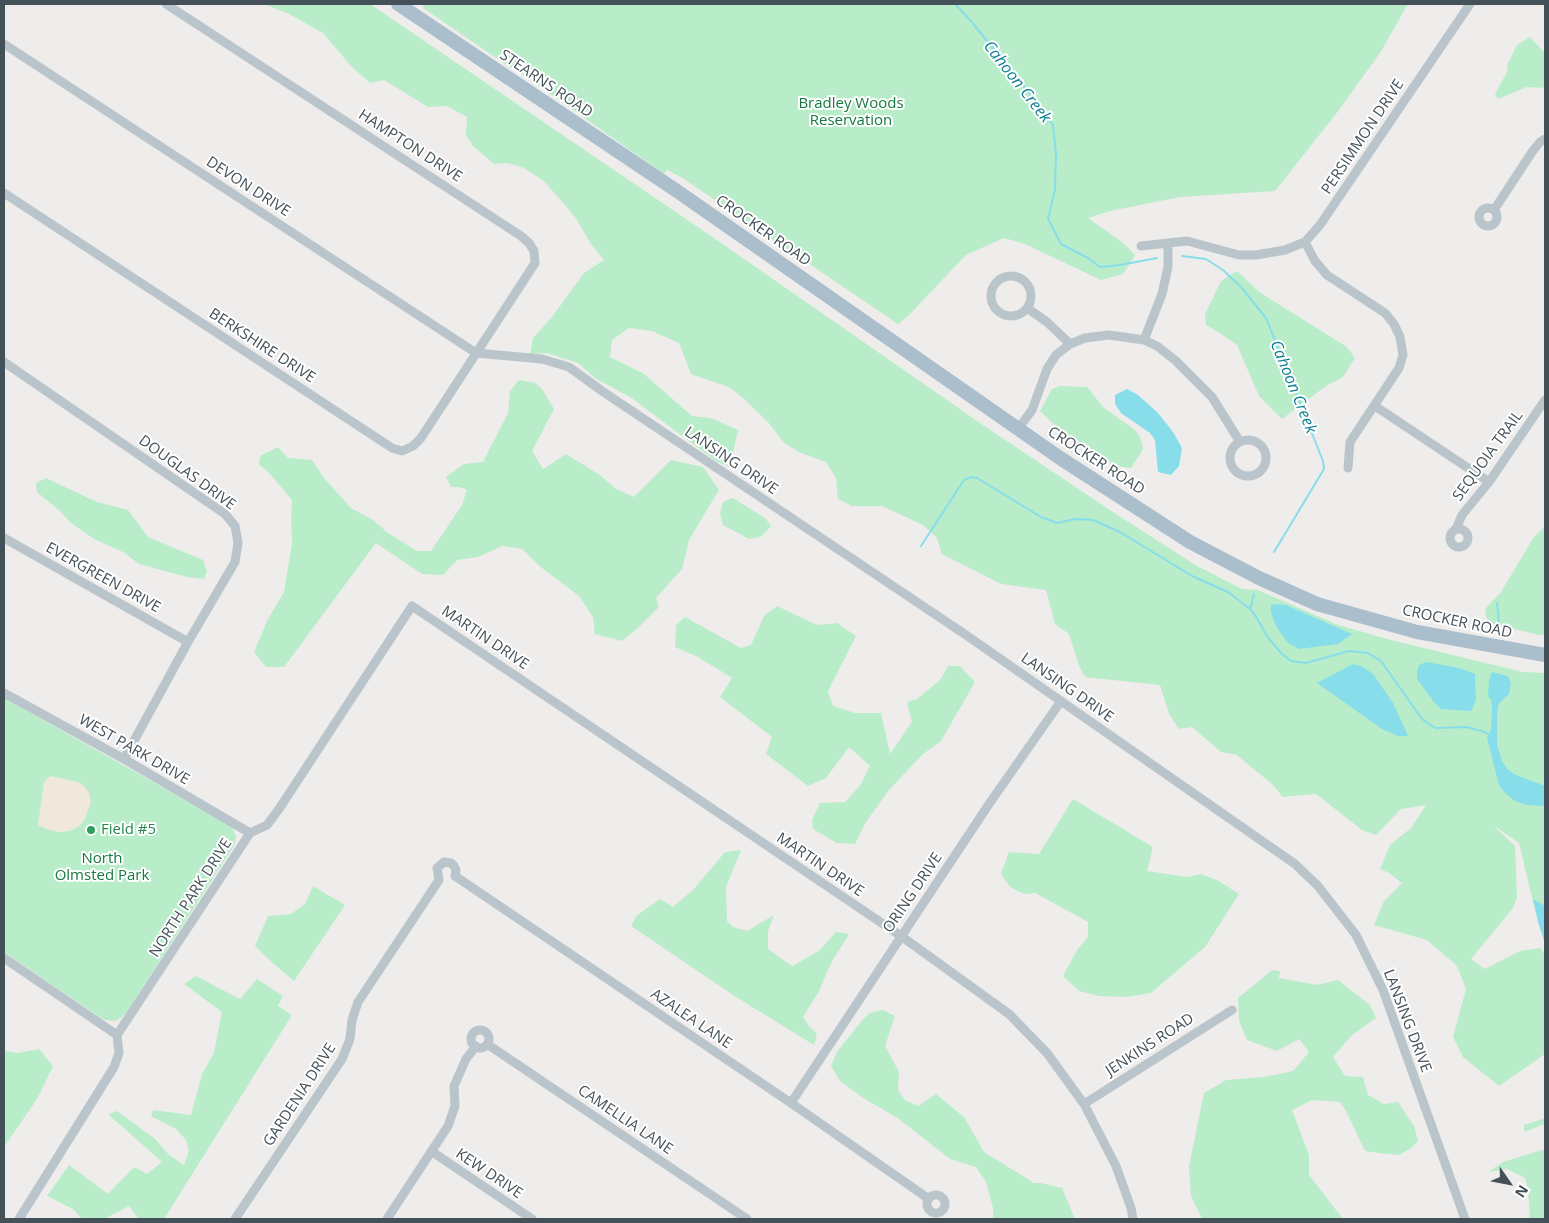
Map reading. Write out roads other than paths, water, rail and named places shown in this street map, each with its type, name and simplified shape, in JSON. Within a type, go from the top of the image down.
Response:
[{"type":"main road","name":"STEARNS ROAD","points":[[398,4],[677,191]]},
{"type":"main road","name":"CROCKER ROAD","points":[[677,191],[1018,430],[1190,542],[1259,578],[1317,604],[1416,632],[1545,655]]},
{"type":"street","name":"HAMPTON DRIVE","points":[[166,4],[530,243],[534,251],[535,263],[476,353]]},
{"type":"street","name":"PERSIMMON DRIVE","points":[[1141,246],[1187,241],[1240,255],[1256,255],[1285,250],[1305,242],[1320,225],[1470,4]]},
{"type":"street","name":"DEVON DRIVE","points":[[4,44],[476,353]]},
{"type":"street","points":[[1494,210],[1532,152],[1545,139]]},
{"type":"street","name":"BERKSHIRE DRIVE","points":[[4,193],[392,448],[402,451],[413,446],[476,353]]},
{"type":"street","points":[[1305,242],[1315,261],[1327,275],[1385,313],[1394,324],[1400,337],[1403,355],[1399,368],[1350,442],[1348,468]]},
{"type":"street","points":[[1144,340],[1162,294],[1168,267],[1168,243]]},
{"type":"street","points":[[1007,276],[1020,279],[1029,288],[1030,302],[1028,308],[1017,315],[1011,316],[999,312],[992,301],[991,295],[996,283],[1007,276]]},
{"type":"street","points":[[1028,308],[1047,322],[1070,344]]},
{"type":"street","points":[[1018,430],[1032,410],[1047,369],[1056,355],[1070,344],[1085,338],[1109,335],[1144,340],[1157,346],[1176,360],[1212,397],[1240,442]]},
{"type":"street","name":"LANSING DRIVE","points":[[476,353],[542,359],[569,367],[1060,700],[1295,864],[1318,886],[1356,935],[1385,996],[1465,1219]]},
{"type":"street","name":"DOUGLAS DRIVE","points":[[4,362],[225,514],[235,526],[238,543],[235,562],[188,642],[124,759]]},
{"type":"street","name":"SEQUOIA TRAIL","points":[[1456,529],[1462,515],[1489,482],[1545,400]]},
{"type":"street","points":[[1375,406],[1489,482]]},
{"type":"street","points":[[1252,441],[1262,447],[1265,453],[1265,465],[1257,474],[1240,475],[1232,467],[1230,462],[1232,450],[1240,442],[1252,441]]},
{"type":"street","name":"EVERGREEN DRIVE","points":[[4,538],[188,642]]},
{"type":"street","name":"NORTH PARK DRIVE","points":[[117,1035],[250,834],[267,825],[279,809],[412,606]]},
{"type":"street","name":"MARTIN DRIVE","points":[[412,606],[901,936],[1009,1014],[1047,1053],[1084,1104],[1116,1166],[1133,1219]]},
{"type":"street","name":"WEST PARK DRIVE","points":[[4,693],[124,759],[250,834]]},
{"type":"street","name":"ORING DRIVE","points":[[791,1103],[1060,700]]},
{"type":"street","name":"AZALEA LANE","points":[[444,862],[451,863],[454,866],[456,870],[455,876],[791,1103],[929,1199]]},
{"type":"street","name":"GARDENIA DRIVE","points":[[235,1219],[342,1059],[347,1049],[352,1020],[362,994],[439,880],[437,868],[444,862]]},
{"type":"street","points":[[439,880],[446,881],[455,876]]},
{"type":"street","points":[[4,958],[117,1035],[119,1053],[114,1067],[19,1219]]},
{"type":"street","name":"JENKINS ROAD","points":[[1084,1104],[1232,1010]]},
{"type":"street","points":[[478,1030],[483,1030],[488,1034],[487,1044],[481,1048],[476,1046],[472,1042],[471,1037],[478,1030]]},
{"type":"street","name":"CAMELLIA LANE","points":[[487,1044],[747,1219]]},
{"type":"street","points":[[387,1219],[448,1126],[455,1106],[454,1086],[466,1059],[476,1046]]},
{"type":"street","name":"KEW DRIVE","points":[[432,1151],[532,1219]]},
{"type":"street","points":[[937,1195],[942,1197],[945,1202],[942,1210],[937,1213],[931,1211],[928,1207],[929,1199],[937,1195]]},
{"type":"street","points":[[926,1219],[931,1211]]},
{"type":"water","points":[[1127,389],[1138,395],[1158,413],[1173,432],[1182,448],[1179,466],[1171,475],[1158,472],[1155,440],[1150,433],[1121,413],[1115,404],[1115,395]]},
{"type":"water","points":[[1271,604],[1286,605],[1352,634],[1338,644],[1299,649],[1288,643],[1277,628],[1271,613]]},
{"type":"water","points":[[1426,662],[1459,668],[1475,674],[1476,700],[1471,711],[1441,709],[1434,702],[1417,679],[1419,665]]},
{"type":"water","points":[[1353,664],[1363,667],[1373,674],[1393,703],[1408,736],[1398,736],[1382,729],[1317,683]]},
{"type":"water","points":[[1492,672],[1508,676],[1511,683],[1509,694],[1499,703],[1497,714],[1497,744],[1502,761],[1507,769],[1516,775],[1545,786],[1545,806],[1527,805],[1515,801],[1499,785],[1487,738],[1491,729],[1492,708],[1491,700],[1488,696],[1489,680]]},
{"type":"water","points":[[1533,899],[1545,906],[1545,943],[1538,922]]},
{"type":"waterway","name":"Cahoon Creek","points":[[955,4],[971,21],[1053,125],[1056,154],[1055,189],[1048,219],[1061,244],[1088,258],[1100,267],[1157,258]]},
{"type":"waterway","name":"Cahoon Creek","points":[[1182,256],[1206,259],[1223,270],[1241,287],[1266,318],[1323,461],[1324,469],[1274,552]]},
{"type":"waterway","points":[[921,546],[964,480],[971,477],[977,478],[1041,517],[1057,523],[1075,519],[1093,520],[1120,532],[1192,576],[1228,592],[1250,609]]},
{"type":"waterway","name":"Cahoon Creek","points":[[1254,594],[1250,609],[1267,636],[1281,653],[1291,661],[1306,663],[1349,651],[1368,653],[1381,661],[1422,719],[1435,728],[1466,727],[1485,732],[1489,735]]},
{"type":"waterway","points":[[1497,603],[1499,622]]},
{"type":"place","name":"Field #5","points":[[91,830]]},
{"type":"park label","name":"Bradley Woods Reservation","points":[[851,112]]},
{"type":"park label","name":"North Olmsted Park","points":[[102,868]]}]
